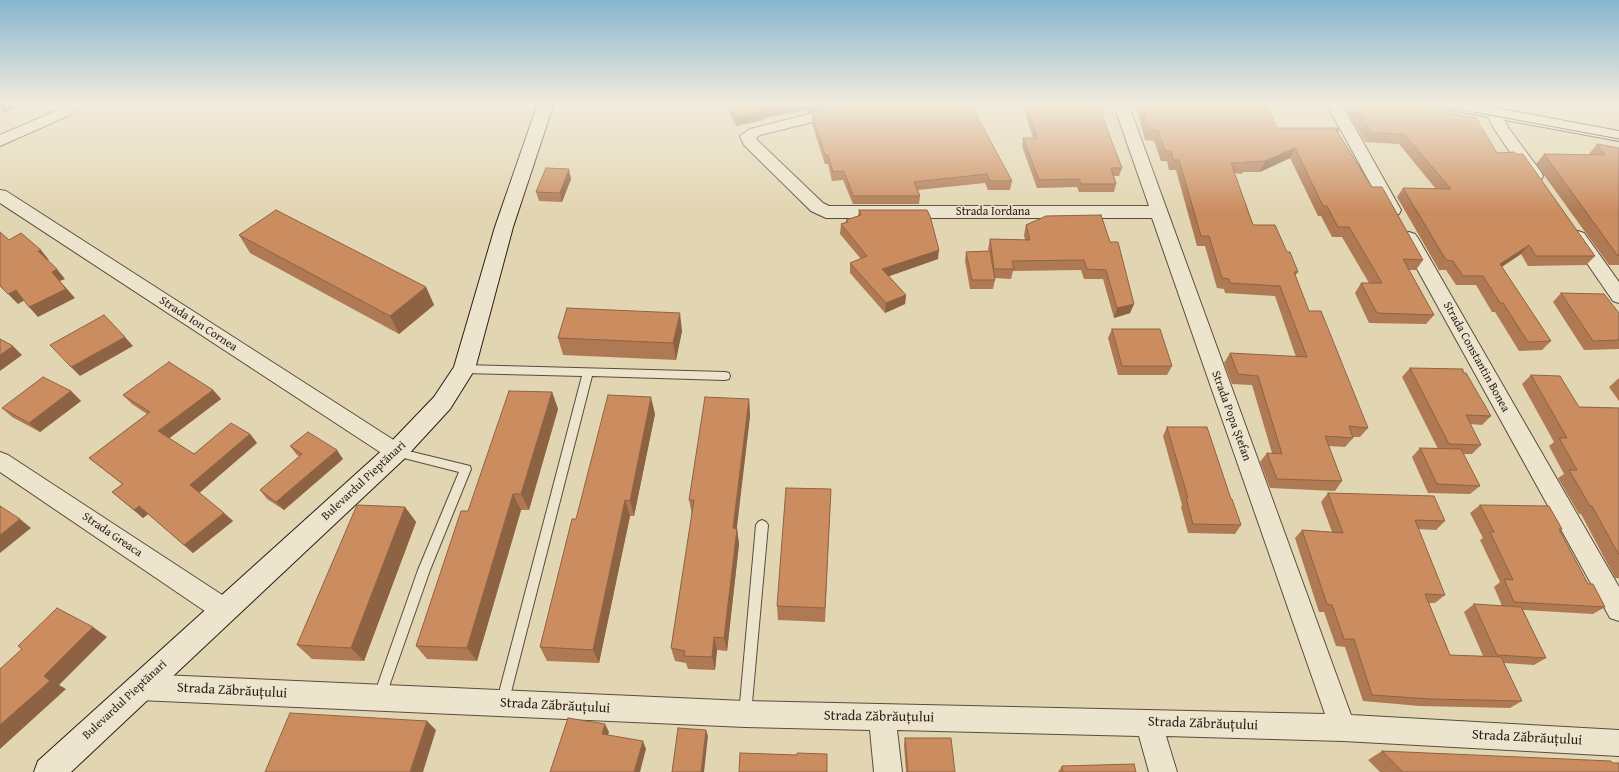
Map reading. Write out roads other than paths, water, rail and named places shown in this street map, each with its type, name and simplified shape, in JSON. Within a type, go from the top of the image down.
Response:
[{"type":"main road","name":"Bulevardul Pieptănari","points":[[49,772],[139,687],[396,452],[442,403],[464,369],[504,227],[534,139]]},
{"type":"street","name":"Strada Iordana","points":[[749,139],[750,142],[817,207],[826,212],[1159,212]]},
{"type":"street","name":"Strada Popa Ștefan","points":[[1133,139],[1343,728]]},
{"type":"street","name":"Strada Constantin Bonea","points":[[1353,139],[1619,610]]},
{"type":"street","points":[[1509,139],[1546,192]]},
{"type":"street","name":"Strada Ion Cornea","points":[[0,195],[396,452]]},
{"type":"street","points":[[1569,224],[1619,296]]},
{"type":"street","name":"Strada Greaca","points":[[0,461],[224,610]]},
{"type":"street","name":"Strada Zăbrăuțului","points":[[139,687],[744,714],[1149,722],[1343,728],[1619,743]]},
{"type":"street","points":[[882,716],[888,772]]},
{"type":"street","points":[[1149,722],[1163,772]]},
{"type":"lane","points":[[464,369],[725,376]]},
{"type":"lane","points":[[502,704],[588,372]]},
{"type":"lane","points":[[379,698],[424,570],[466,469],[396,452]]},
{"type":"lane","points":[[744,714],[762,525]]}]
